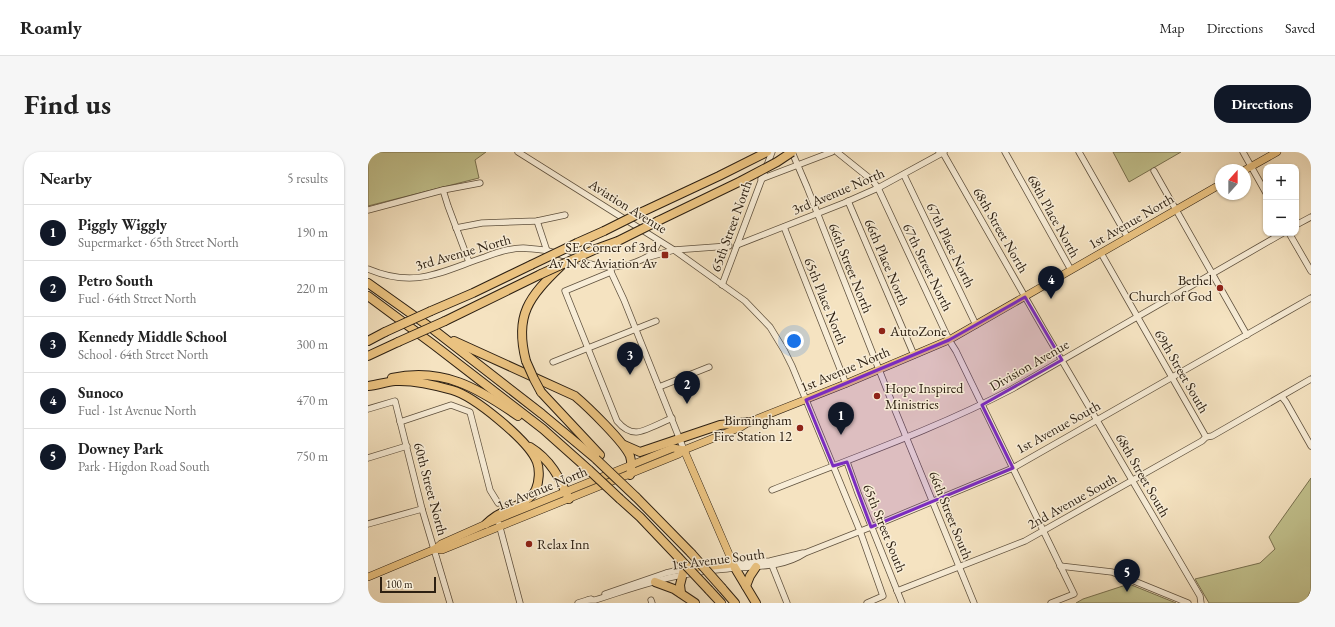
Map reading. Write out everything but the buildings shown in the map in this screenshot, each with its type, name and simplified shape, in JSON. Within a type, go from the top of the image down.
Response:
[{"type":"highway","points":[[368,341],[473,293],[749,162],[767,152]]},
{"type":"highway","points":[[368,356],[545,276],[562,264],[618,241],[741,181],[777,162],[792,152]]},
{"type":"highway","points":[[545,276],[527,306],[524,316],[522,335],[526,361],[541,392],[598,457],[691,553],[735,603]]},
{"type":"highway","points":[[368,283],[434,330],[598,457]]},
{"type":"highway","points":[[368,296],[537,424],[640,517],[721,603]]},
{"type":"highway","points":[[434,330],[477,352],[575,396],[587,406],[621,443],[629,455],[632,465],[630,475]]},
{"type":"highway","points":[[368,386],[378,381],[401,376],[424,375],[448,378],[472,387],[494,399],[576,459]]},
{"type":"highway","points":[[368,386],[396,381],[427,384],[454,390],[474,400],[499,419],[532,453],[538,464],[539,478],[536,490],[531,497],[495,517],[486,524]]},
{"type":"highway","points":[[621,443],[640,452],[720,425],[749,422]]},
{"type":"highway","points":[[521,441],[544,457],[554,468],[568,495]]},
{"type":"highway","points":[[734,566],[756,603]]},
{"type":"highway","points":[[746,586],[756,567]]},
{"type":"highway","points":[[681,593],[680,585],[683,572]]},
{"type":"highway","points":[[655,582],[681,593],[695,603]]},
{"type":"main road","points":[[1251,166],[1277,152]]},
{"type":"main road","name":"1st Avenue North","points":[[568,495],[630,475],[679,454],[684,450],[741,427],[749,422],[846,384],[878,369],[949,340],[1215,187]]},
{"type":"main road","name":"1st Avenue North","points":[[435,549],[442,550],[498,523],[568,495],[632,465],[673,448],[684,450]]},
{"type":"main road","points":[[684,450],[734,566]]},
{"type":"main road","name":"1st Avenue North","points":[[368,577],[435,549],[441,544],[486,524],[498,523]]},
{"type":"main road","name":"1st Avenue South","points":[[683,572],[734,566]]},
{"type":"street","name":"Aviation Avenue","points":[[518,152],[659,240],[722,285]]},
{"type":"street","name":"65th Street North","points":[[772,152],[722,285],[744,301],[770,327],[787,355],[833,466]]},
{"type":"street","name":"66th Street North","points":[[792,152],[906,437]]},
{"type":"street","points":[[761,179],[832,152]]},
{"type":"street","name":"67th Street North","points":[[837,152],[873,181],[878,188],[949,340],[956,351],[1074,594],[1051,603]]},
{"type":"street","name":"3rd Avenue North","points":[[737,245],[817,214],[878,188],[904,175],[942,152]]},
{"type":"street","name":"68th Street North","points":[[942,152],[1062,360]]},
{"type":"street","name":"68th Place North","points":[[1005,152],[1071,270]]},
{"type":"street","points":[[1079,152],[1128,238]]},
{"type":"street","points":[[1243,152],[1247,164]]},
{"type":"street","points":[[1154,171],[1247,335]]},
{"type":"street","points":[[1251,172],[1263,189]]},
{"type":"street","name":"67th Place North","points":[[904,175],[976,325]]},
{"type":"street","points":[[368,210],[443,190],[480,183]]},
{"type":"street","points":[[443,190],[469,262]]},
{"type":"street","name":"66th Place North","points":[[848,201],[914,355]]},
{"type":"street","points":[[456,228],[482,223],[537,220],[565,215]]},
{"type":"street","points":[[1299,224],[1311,217]]},
{"type":"street","points":[[537,220],[547,251]]},
{"type":"street","name":"65th Place North","points":[[784,227],[846,384]]},
{"type":"street","name":"Division Avenue","points":[[772,490],[847,462],[982,405],[1278,236]]},
{"type":"street","points":[[1291,236],[1311,271]]},
{"type":"street","points":[[648,257],[656,250],[659,240]]},
{"type":"street","name":"3rd Avenue North","points":[[588,348],[565,291],[611,270],[648,257],[674,250],[729,246]]},
{"type":"street","name":"3rd Avenue North","points":[[370,270],[395,278],[412,279],[434,275],[504,250],[517,248],[547,251],[611,270]]},
{"type":"street","name":"69th Street South","points":[[1101,253],[1206,437]]},
{"type":"street","points":[[368,264],[370,270]]},
{"type":"street","points":[[611,270],[684,450]]},
{"type":"street","name":"1st Avenue South","points":[[734,566],[797,559],[805,553],[872,527],[1012,468],[1311,298]]},
{"type":"street","points":[[553,362],[656,321]]},
{"type":"street","points":[[588,348],[617,421],[622,427],[637,433],[672,418]]},
{"type":"street","name":"68th Street South","points":[[1062,360],[1200,596],[1201,603]]},
{"type":"street","points":[[658,387],[709,367]]},
{"type":"street","name":"2nd Avenue South","points":[[897,591],[1025,541],[1124,485],[1132,482],[1202,441],[1206,437],[1212,436],[1311,379]]},
{"type":"street","points":[[1282,397],[1311,446]]},
{"type":"street","name":"60th Street North","points":[[368,409],[395,401],[422,509],[450,603]]},
{"type":"street","points":[[400,422],[451,404],[470,412],[489,486],[498,502]]},
{"type":"street","name":"66th Street South","points":[[906,437],[974,603]]},
{"type":"street","points":[[368,458],[407,446]]},
{"type":"street","name":"65th Street South","points":[[847,462],[902,603]]},
{"type":"street","name":"65th Street South","points":[[833,466],[860,531]]},
{"type":"street","points":[[368,524],[422,509]]},
{"type":"street","points":[[498,523],[520,603]]},
{"type":"street","points":[[860,531],[883,596],[867,603]]},
{"type":"street","points":[[771,563],[787,603]]},
{"type":"street","name":"1st Avenue South","points":[[734,566],[756,567],[771,563]]},
{"type":"street","points":[[1060,566],[1112,572],[1188,603]]},
{"type":"street","name":"1st Avenue South","points":[[578,603],[595,600],[683,572]]},
{"type":"street","name":"1st Avenue South","points":[[588,602],[627,585],[683,572]]},
{"type":"highlighted area","points":[[1025,297],[1062,360],[982,405],[1013,468],[871,527],[847,462],[833,466],[806,400],[949,340]]},
{"type":"green space","points":[[368,152],[486,152],[475,160],[479,178],[368,206]]},
{"type":"green space","points":[[1113,152],[1181,152],[1129,182]]},
{"type":"green space","points":[[1311,478],[1311,590],[1305,603],[1209,603],[1195,579],[1260,563],[1275,549],[1269,537]]},
{"type":"green space","points":[[1129,584],[1176,603],[1076,603],[1083,599]]},
{"type":"place","name":"SE Corner of 3rd Av N & Aviation Av","points":[[665,255]]},
{"type":"place","name":"Bethel Church of God","points":[[1220,288]]},
{"type":"place","name":"Sunoco","points":[[1051,299]]},
{"type":"place","name":"AutoZone","points":[[882,331]]},
{"type":"place","name":"Kennedy Middle School","points":[[630,375]]},
{"type":"place","name":"Hope Inspired Ministries","points":[[877,396]]},
{"type":"place","name":"Petro South","points":[[687,404]]},
{"type":"place","name":"Birmingham Fire Station 12","points":[[800,428]]},
{"type":"place","name":"Piggly Wiggly","points":[[841,435]]},
{"type":"place","name":"Relax Inn","points":[[529,544]]},
{"type":"place","name":"Downey Park","points":[[1127,592]]}]
